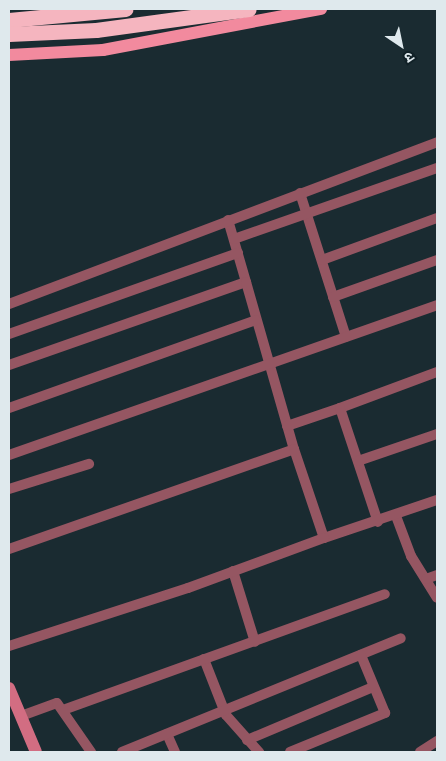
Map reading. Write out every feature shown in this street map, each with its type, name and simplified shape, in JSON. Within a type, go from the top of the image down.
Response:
[{"type":"highway","points":[[9,34],[235,20],[250,9]]},
{"type":"highway","points":[[9,20],[118,10]]},
{"type":"main road","points":[[9,55],[103,50],[235,20],[321,9]]},
{"type":"street","points":[[9,304],[437,142]]},
{"type":"street","points":[[234,239],[437,168]]},
{"type":"street","points":[[300,193],[346,337]]},
{"type":"street","points":[[322,260],[437,218]]},
{"type":"street","points":[[228,220],[268,366],[324,538]]},
{"type":"street","points":[[9,334],[238,253]]},
{"type":"street","points":[[333,297],[437,260]]},
{"type":"street","points":[[9,366],[246,282]]},
{"type":"street","points":[[9,455],[268,366],[437,304]]},
{"type":"street","points":[[9,408],[256,320]]},
{"type":"street","points":[[287,426],[437,372]]},
{"type":"street","points":[[340,408],[378,522]]},
{"type":"street","points":[[358,461],[437,434]]},
{"type":"street","points":[[9,549],[294,449]]},
{"type":"street","points":[[9,489],[89,464]]},
{"type":"street","points":[[9,646],[233,571],[324,538],[396,516],[437,500]]},
{"type":"street","points":[[396,516],[437,598]]},
{"type":"street","points":[[233,571],[255,642]]},
{"type":"street","points":[[426,579],[437,575]]},
{"type":"street","points":[[63,710],[385,594]]},
{"type":"street","points":[[122,752],[402,638]]},
{"type":"street","points":[[290,752],[384,714],[361,654]]},
{"type":"street","points":[[204,660],[224,712],[259,752]]},
{"type":"street","points":[[247,740],[373,687]]},
{"type":"street","points":[[9,688],[36,752]]},
{"type":"street","points":[[21,716],[57,703],[91,752]]},
{"type":"street","points":[[167,734],[174,752]]},
{"type":"street","points":[[420,752],[434,746]]}]
